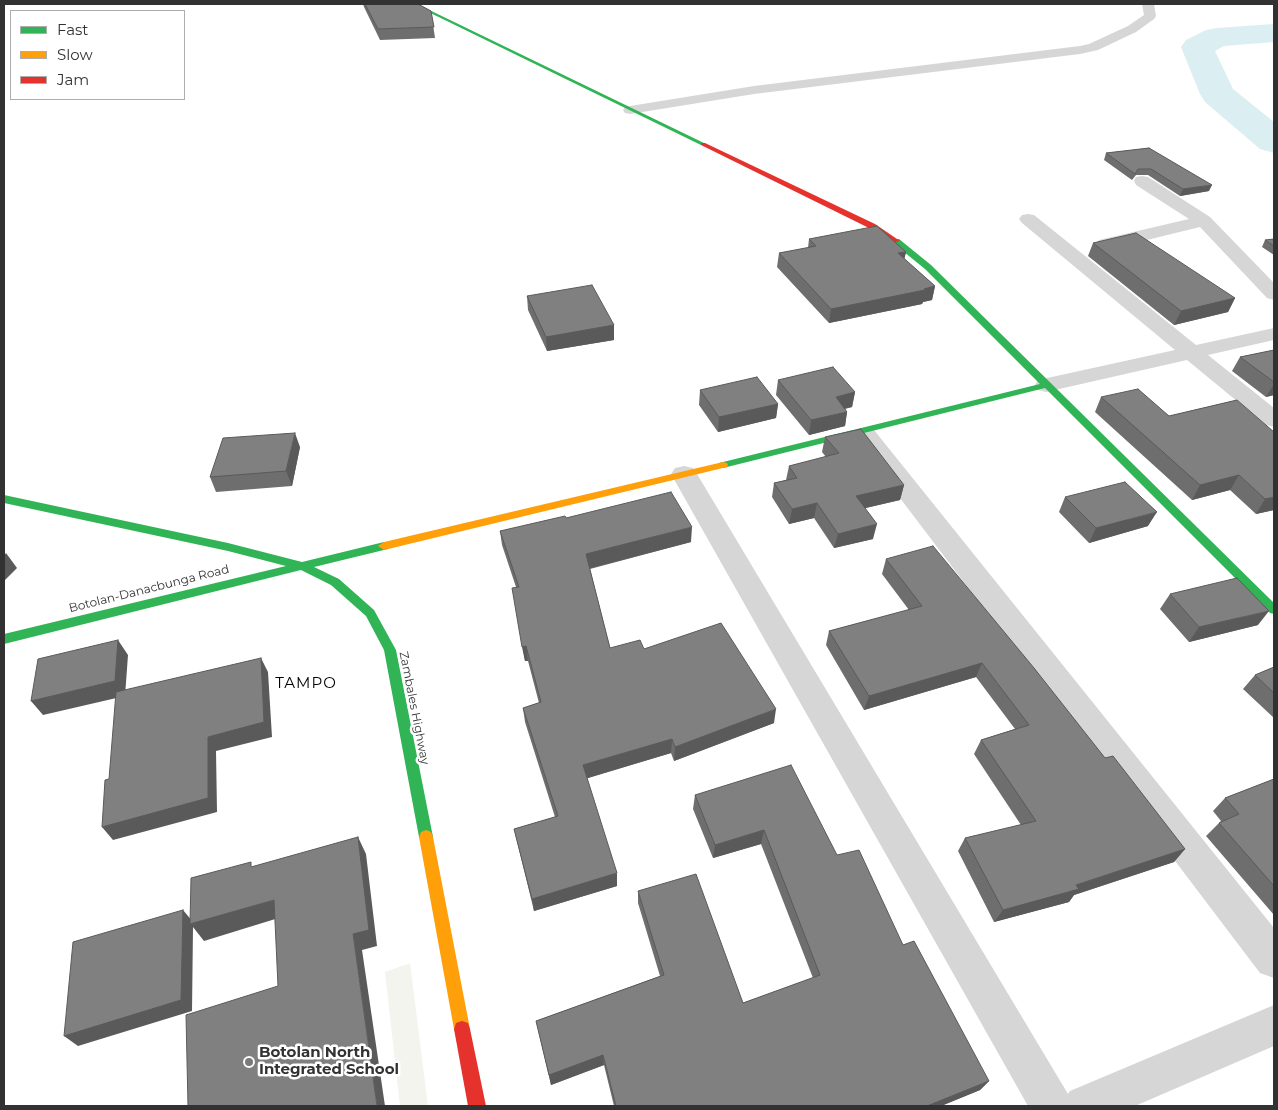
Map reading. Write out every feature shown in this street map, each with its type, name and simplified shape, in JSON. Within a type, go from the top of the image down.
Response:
[{"type":"street","points":[[414,4],[872,226],[896,241],[928,267],[1274,610]]},
{"type":"street","points":[[630,110],[754,90],[1074,52],[1093,47],[1132,29],[1150,16],[1148,4]]},
{"type":"street","points":[[1142,181],[1204,221],[1274,294]]},
{"type":"street","points":[[1028,218],[1274,420]]},
{"type":"street","points":[[1070,253],[1204,221]]},
{"type":"street","points":[[1046,385],[1274,334]]},
{"type":"street","name":"Botolan-Danacbunga Road","points":[[4,639],[863,432],[1046,385]]},
{"type":"street","points":[[863,432],[1274,959]]},
{"type":"street","points":[[684,474],[1052,1106]]},
{"type":"street","name":"Zambales Highway","points":[[4,500],[228,547],[302,566],[335,582],[370,613],[390,650],[477,1106]]},
{"type":"street","points":[[1084,1106],[1274,1025]]},
{"type":"shaded area","points":[[410,963],[428,1106],[400,1106],[385,972]]},
{"type":"building","points":[[365,4],[418,4],[431,11],[434,27],[378,29]]},
{"type":"building","points":[[1149,148],[1212,185],[1183,189],[1151,169],[1138,169],[1135,174],[1106,153]]},
{"type":"building","points":[[877,226],[906,252],[898,253],[935,286],[925,290],[831,309],[779,253],[816,246],[809,239]]},
{"type":"building","points":[[1136,233],[1235,298],[1181,311],[1093,243]]},
{"type":"building","points":[[1274,239],[1274,246],[1265,240]]},
{"type":"building","points":[[592,285],[614,325],[546,337],[527,296]]},
{"type":"building","points":[[1274,350],[1274,382],[1240,357]]},
{"type":"building","points":[[833,367],[855,392],[836,397],[847,412],[811,420],[778,380]]},
{"type":"building","points":[[757,377],[778,404],[719,417],[700,390]]},
{"type":"building","points":[[1138,389],[1169,416],[1237,400],[1274,432],[1274,497],[1265,499],[1239,475],[1200,485],[1101,397]]},
{"type":"building","points":[[861,429],[904,485],[856,496],[877,524],[838,534],[817,503],[792,509],[774,483],[797,478],[789,466],[839,453],[825,437]]},
{"type":"building","points":[[295,433],[286,471],[210,477],[223,438]]},
{"type":"building","points":[[1125,482],[1157,512],[1096,528],[1065,497]]},
{"type":"building","points":[[671,492],[692,527],[586,554],[610,648],[640,640],[644,649],[721,623],[776,709],[675,747],[672,739],[583,765],[617,873],[532,899],[514,829],[558,816],[523,708],[541,702],[526,646],[522,647],[512,588],[519,587],[500,531],[565,516],[566,518]]},
{"type":"building","points":[[933,546],[1034,668],[1105,758],[1113,756],[1185,849],[1076,885],[1079,889],[1003,910],[965,838],[1036,821],[981,740],[1029,725],[982,663],[869,696],[829,631],[922,606],[886,559]]},
{"type":"building","points":[[1237,578],[1269,611],[1199,627],[1170,594]]},
{"type":"building","points":[[118,640],[115,681],[31,701],[38,659]]},
{"type":"building","points":[[261,658],[264,722],[208,737],[208,798],[102,827],[105,780],[109,779],[116,692]]},
{"type":"building","points":[[1274,667],[1274,693],[1255,675]]},
{"type":"building","points":[[791,765],[837,855],[859,850],[903,945],[914,941],[989,1081],[927,1106],[616,1106],[603,1055],[549,1075],[536,1021],[664,975],[638,891],[696,874],[743,1003],[820,975],[764,830],[715,845],[695,795]]},
{"type":"building","points":[[1274,779],[1274,886],[1219,823],[1239,814],[1225,798]]},
{"type":"building","points":[[358,837],[369,930],[353,934],[377,1106],[188,1106],[186,1015],[278,986],[274,900],[190,924],[191,878],[251,862],[251,867]]},
{"type":"building","points":[[183,910],[181,1000],[64,1036],[73,942]]},
{"type":"waterway","points":[[1274,33],[1217,37],[1197,47],[1218,94],[1274,141]]},
{"type":"traffic: fast","points":[[414,4],[703,144]]},
{"type":"traffic: fast","points":[[896,241],[928,267],[1274,610]]},
{"type":"traffic: fast","points":[[723,465],[1046,385]]},
{"type":"traffic: fast","points":[[4,499],[228,547],[302,566],[335,582],[370,613],[390,650],[426,837]]},
{"type":"traffic: fast","points":[[4,639],[384,546]]},
{"type":"traffic: slow","points":[[384,546],[723,465]]},
{"type":"traffic: slow","points":[[426,837],[462,1029]]},
{"type":"traffic: jam","points":[[703,144],[872,226],[896,241]]},
{"type":"traffic: jam","points":[[462,1029],[477,1106]]},
{"type":"place","name":"Botolan North Integrated School","points":[[249,1062]]},
{"type":"district","name":"TAMPO","points":[[306,684]]}]
